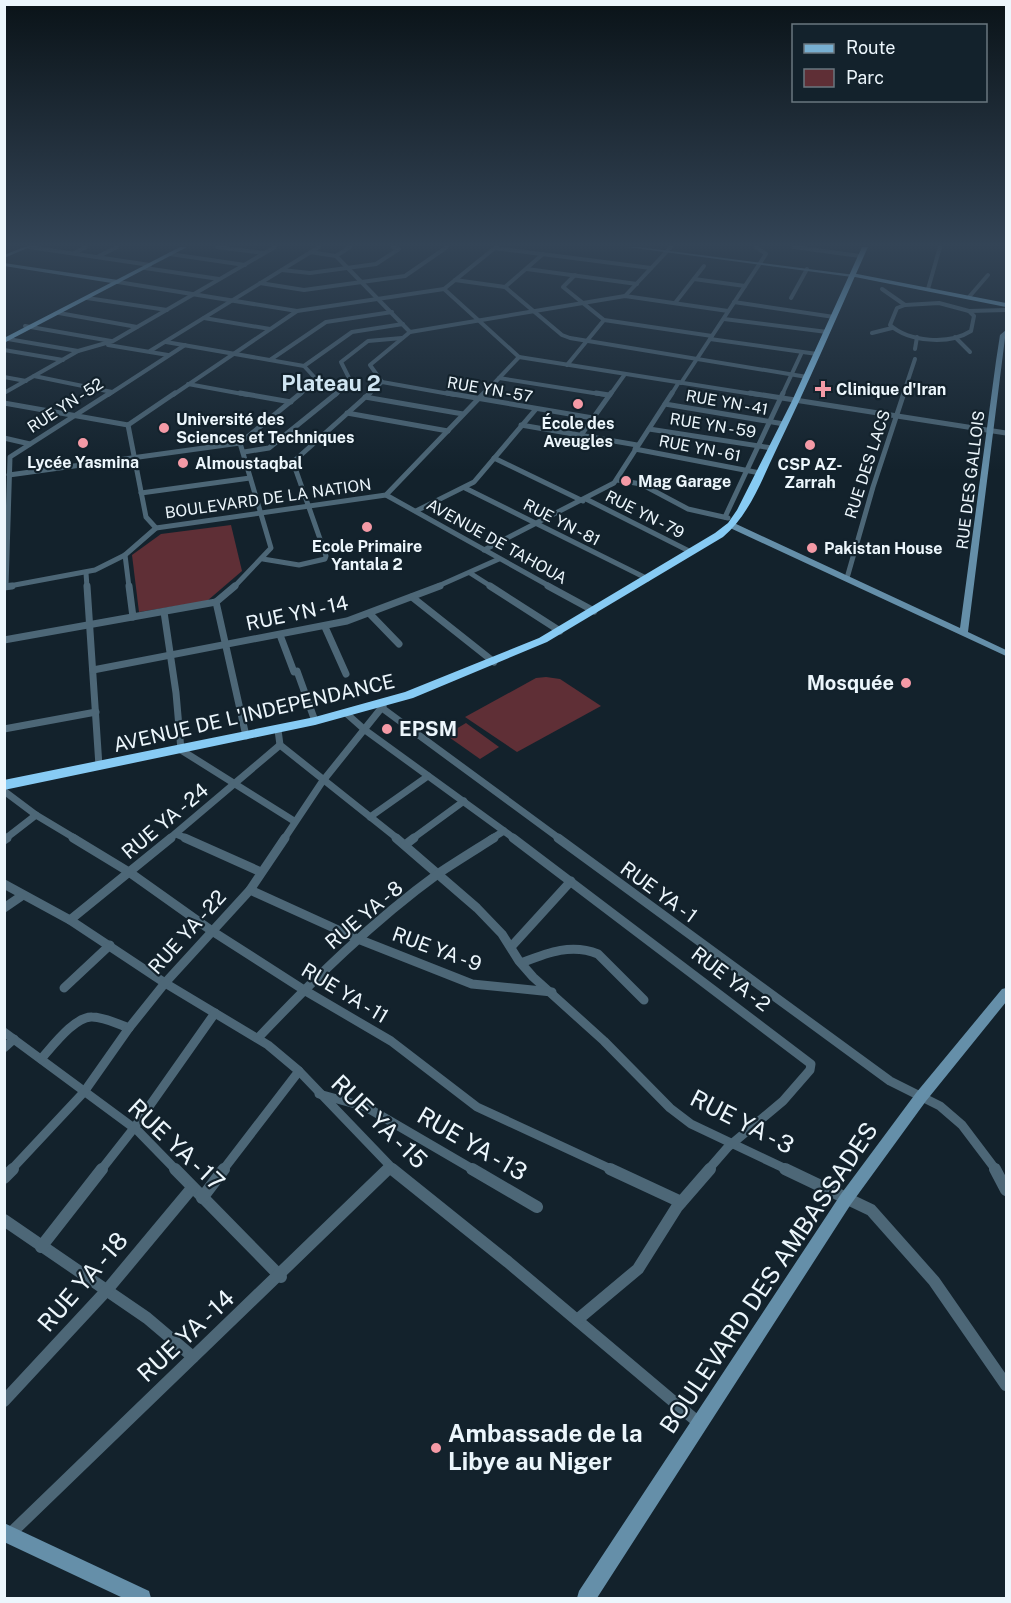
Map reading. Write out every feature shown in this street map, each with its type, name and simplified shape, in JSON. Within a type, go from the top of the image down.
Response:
[{"type":"highway","name":"AVENUE DE L'INDEPENDANCE","points":[[4,785],[278,730],[384,705],[494,662],[560,631],[691,552],[731,521],[760,473],[832,322]]},
{"type":"main road","points":[[6,339],[38,322]]},
{"type":"main road","points":[[28,327],[39,322]]},
{"type":"street","points":[[108,322],[137,327]]},
{"type":"street","points":[[4,393],[78,351],[106,344],[146,322]]},
{"type":"street","points":[[150,351],[198,322]]},
{"type":"street","points":[[227,322],[270,329]]},
{"type":"street","points":[[4,403],[128,425],[281,322]]},
{"type":"street","points":[[270,360],[327,322]]},
{"type":"street","points":[[248,468],[293,462],[382,382],[370,365],[410,332],[474,322]]},
{"type":"street","points":[[480,322],[519,357],[1006,434]]},
{"type":"street","points":[[545,322],[565,337],[807,377]]},
{"type":"street","points":[[567,365],[603,322]]},
{"type":"street","points":[[615,322],[817,354]]},
{"type":"street","points":[[484,550],[585,500],[617,480],[636,447],[722,322]]},
{"type":"street","points":[[745,322],[827,333]]},
{"type":"street","points":[[891,322],[892,328]]},
{"type":"street","points":[[872,333],[892,328],[917,337],[955,337],[970,333],[973,322]]},
{"type":"street","points":[[304,366],[347,334],[403,324],[410,332]]},
{"type":"street","points":[[28,327],[112,341]]},
{"type":"street","name":"RUE DES GALLOIS","points":[[964,633],[1003,335],[1006,332]]},
{"type":"street","points":[[915,349],[917,337]]},
{"type":"street","points":[[955,337],[970,352]]},
{"type":"street","points":[[244,452],[269,448],[347,384],[350,380],[341,362],[368,340],[402,338]]},
{"type":"street","points":[[6,339],[78,351]]},
{"type":"street","points":[[166,342],[304,366],[317,380],[347,384]]},
{"type":"street","points":[[106,344],[168,355]]},
{"type":"street","name":"RUE YN - 52","points":[[5,587],[6,501],[9,475],[7,457],[185,345]]},
{"type":"street","points":[[4,351],[63,360]]},
{"type":"street","points":[[731,521],[746,471],[802,352]]},
{"type":"street","name":"BOULEVARD DE LA NATION","points":[[128,425],[146,517],[156,528],[386,495],[519,357]]},
{"type":"street","name":"RUE DES LACS","points":[[847,578],[873,487],[915,359]]},
{"type":"street","points":[[581,435],[625,374]]},
{"type":"street","points":[[34,376],[112,392]]},
{"type":"street","points":[[4,377],[26,381]]},
{"type":"street","points":[[499,378],[609,395]]},
{"type":"street","points":[[9,475],[240,443],[317,380]]},
{"type":"street","name":"RUE YN - 57","points":[[382,382],[593,418]]},
{"type":"street","points":[[188,384],[291,402]]},
{"type":"street","points":[[365,397],[463,414]]},
{"type":"street","name":"RUE YN - 41","points":[[665,404],[784,424]]},
{"type":"street","points":[[416,511],[474,482],[536,409]]},
{"type":"street","points":[[347,413],[448,431]]},
{"type":"street","name":"RUE YN - 61","points":[[521,425],[581,435],[760,473]]},
{"type":"street","name":"RUE YN - 59","points":[[649,429],[772,448]]},
{"type":"street","points":[[4,438],[30,444]]},
{"type":"street","points":[[4,640],[218,602],[263,559],[271,548],[240,443]]},
{"type":"street","name":"RUE YN - 79","points":[[494,458],[691,552]]},
{"type":"street","points":[[263,559],[299,565],[322,560],[326,556],[293,462]]},
{"type":"street","points":[[141,493],[250,478]]},
{"type":"street","points":[[617,480],[641,484],[693,510],[731,521],[1006,653]]},
{"type":"street","name":"RUE YN - 81","points":[[465,488],[648,579]]},
{"type":"street","name":"AVENUE DE TAHOUA","points":[[386,495],[594,611]]},
{"type":"street","points":[[5,587],[86,573],[125,555],[156,528]]},
{"type":"street","points":[[125,555],[133,617]]},
{"type":"street","name":"RUE YN - 14","points":[[93,670],[325,627],[370,614],[499,559]]},
{"type":"street","points":[[86,573],[99,766]]},
{"type":"street","points":[[470,573],[508,596],[516,605],[560,631]]},
{"type":"street","points":[[412,597],[494,662]]},
{"type":"street","points":[[218,602],[246,736]]},
{"type":"street","points":[[164,612],[181,750],[233,785],[294,821]]},
{"type":"street","points":[[370,614],[399,644]]},
{"type":"street","points":[[325,627],[346,674]]},
{"type":"street","points":[[280,635],[315,722]]},
{"type":"street","name":"RUE YA - 22","points":[[4,1178],[84,1092],[165,982],[250,890],[322,782],[384,705]]},
{"type":"street","name":"RUE YA - 1","points":[[384,705],[838,1044],[891,1081],[940,1106],[962,1125],[1000,1176],[1006,1190]]},
{"type":"street","points":[[4,729],[96,712]]},
{"type":"street","name":"RUE YA - 2","points":[[347,714],[365,730],[464,801],[810,1062],[810,1070],[783,1101],[732,1143],[681,1202],[638,1269],[577,1320]]},
{"type":"street","points":[[278,730],[280,745]]},
{"type":"street","name":"RUE YA - 3","points":[[280,745],[322,782],[370,817],[438,874],[502,935],[521,963],[613,1049],[672,1111],[691,1124],[872,1210],[934,1281],[1006,1385]]},
{"type":"street","name":"RUE YA - 24","points":[[70,920],[280,745]]},
{"type":"street","points":[[370,817],[428,776]]},
{"type":"street","name":"RUE YA - 11","points":[[4,791],[36,815],[129,872],[212,931],[304,990],[391,1041],[477,1107],[681,1202]]},
{"type":"street","points":[[405,845],[464,801]]},
{"type":"street","points":[[4,840],[36,815]]},
{"type":"street","name":"RUE YA - 8","points":[[258,1038],[358,939],[438,874],[504,831]]},
{"type":"street","points":[[176,834],[261,872]]},
{"type":"street","points":[[511,947],[571,881]]},
{"type":"street","name":"RUE YA - 15","points":[[4,884],[70,920],[165,982],[258,1038],[299,1071],[390,1167],[700,1424]]},
{"type":"street","name":"RUE YA - 9","points":[[250,890],[358,939],[472,984],[552,992]]},
{"type":"street","points":[[4,908],[23,895]]},
{"type":"street","points":[[64,988],[110,945]]},
{"type":"street","points":[[521,963],[570,948],[590,950],[598,954],[644,1000]]},
{"type":"street","name":"BOULEVARD DES AMBASSADES","points":[[586,1599],[846,1199],[921,1097],[1006,993]]},
{"type":"street","points":[[41,1247],[134,1128],[215,1013]]},
{"type":"street","points":[[41,1059],[86,1017],[129,1028]]},
{"type":"street","name":"RUE YA - 17","points":[[4,1032],[134,1128],[281,1277]]},
{"type":"street","points":[[4,1048],[14,1039]]},
{"type":"street","points":[[202,1198],[299,1071]]},
{"type":"street","name":"RUE YA - 13","points":[[319,1094],[366,1107],[537,1207]]},
{"type":"street","name":"RUE YA - 14","points":[[7,1533],[281,1277],[390,1167]]},
{"type":"street","name":"RUE YA - 18","points":[[4,1401],[106,1290],[192,1188]]},
{"type":"street","points":[[4,1220],[147,1318],[193,1357]]},
{"type":"street","points":[[7,1533],[142,1599]]},
{"type":"green space","points":[[231,525],[242,571],[207,601],[139,612],[132,555],[161,534]]},
{"type":"green space","points":[[536,678],[560,679],[601,706],[517,752],[465,717]]},
{"type":"green space","points":[[466,723],[499,747],[480,759],[446,735]]},
{"type":"place","name":"Clinique d'Iran","points":[[823,389]]},
{"type":"place","name":"École des Aveugles","points":[[578,404]]},
{"type":"place","name":"Université des Sciences et Techniques","points":[[164,428]]},
{"type":"place","name":"Lycée Yasmina","points":[[83,443]]},
{"type":"place","name":"CSP AZ- Zarrah","points":[[810,445]]},
{"type":"place","name":"Almoustaqbal","points":[[183,463]]},
{"type":"place","name":"Mag Garage","points":[[626,481]]},
{"type":"place","name":"Ecole Primaire Yantala 2","points":[[367,527]]},
{"type":"place","name":"Pakistan House","points":[[812,548]]},
{"type":"place","name":"Mosquée","points":[[906,683]]},
{"type":"place","name":"EPSM","points":[[387,729]]},
{"type":"place","name":"Ambassade de la Libye au Niger","points":[[436,1448]]},
{"type":"district","name":"Plateau 2","points":[[331,383]]}]
